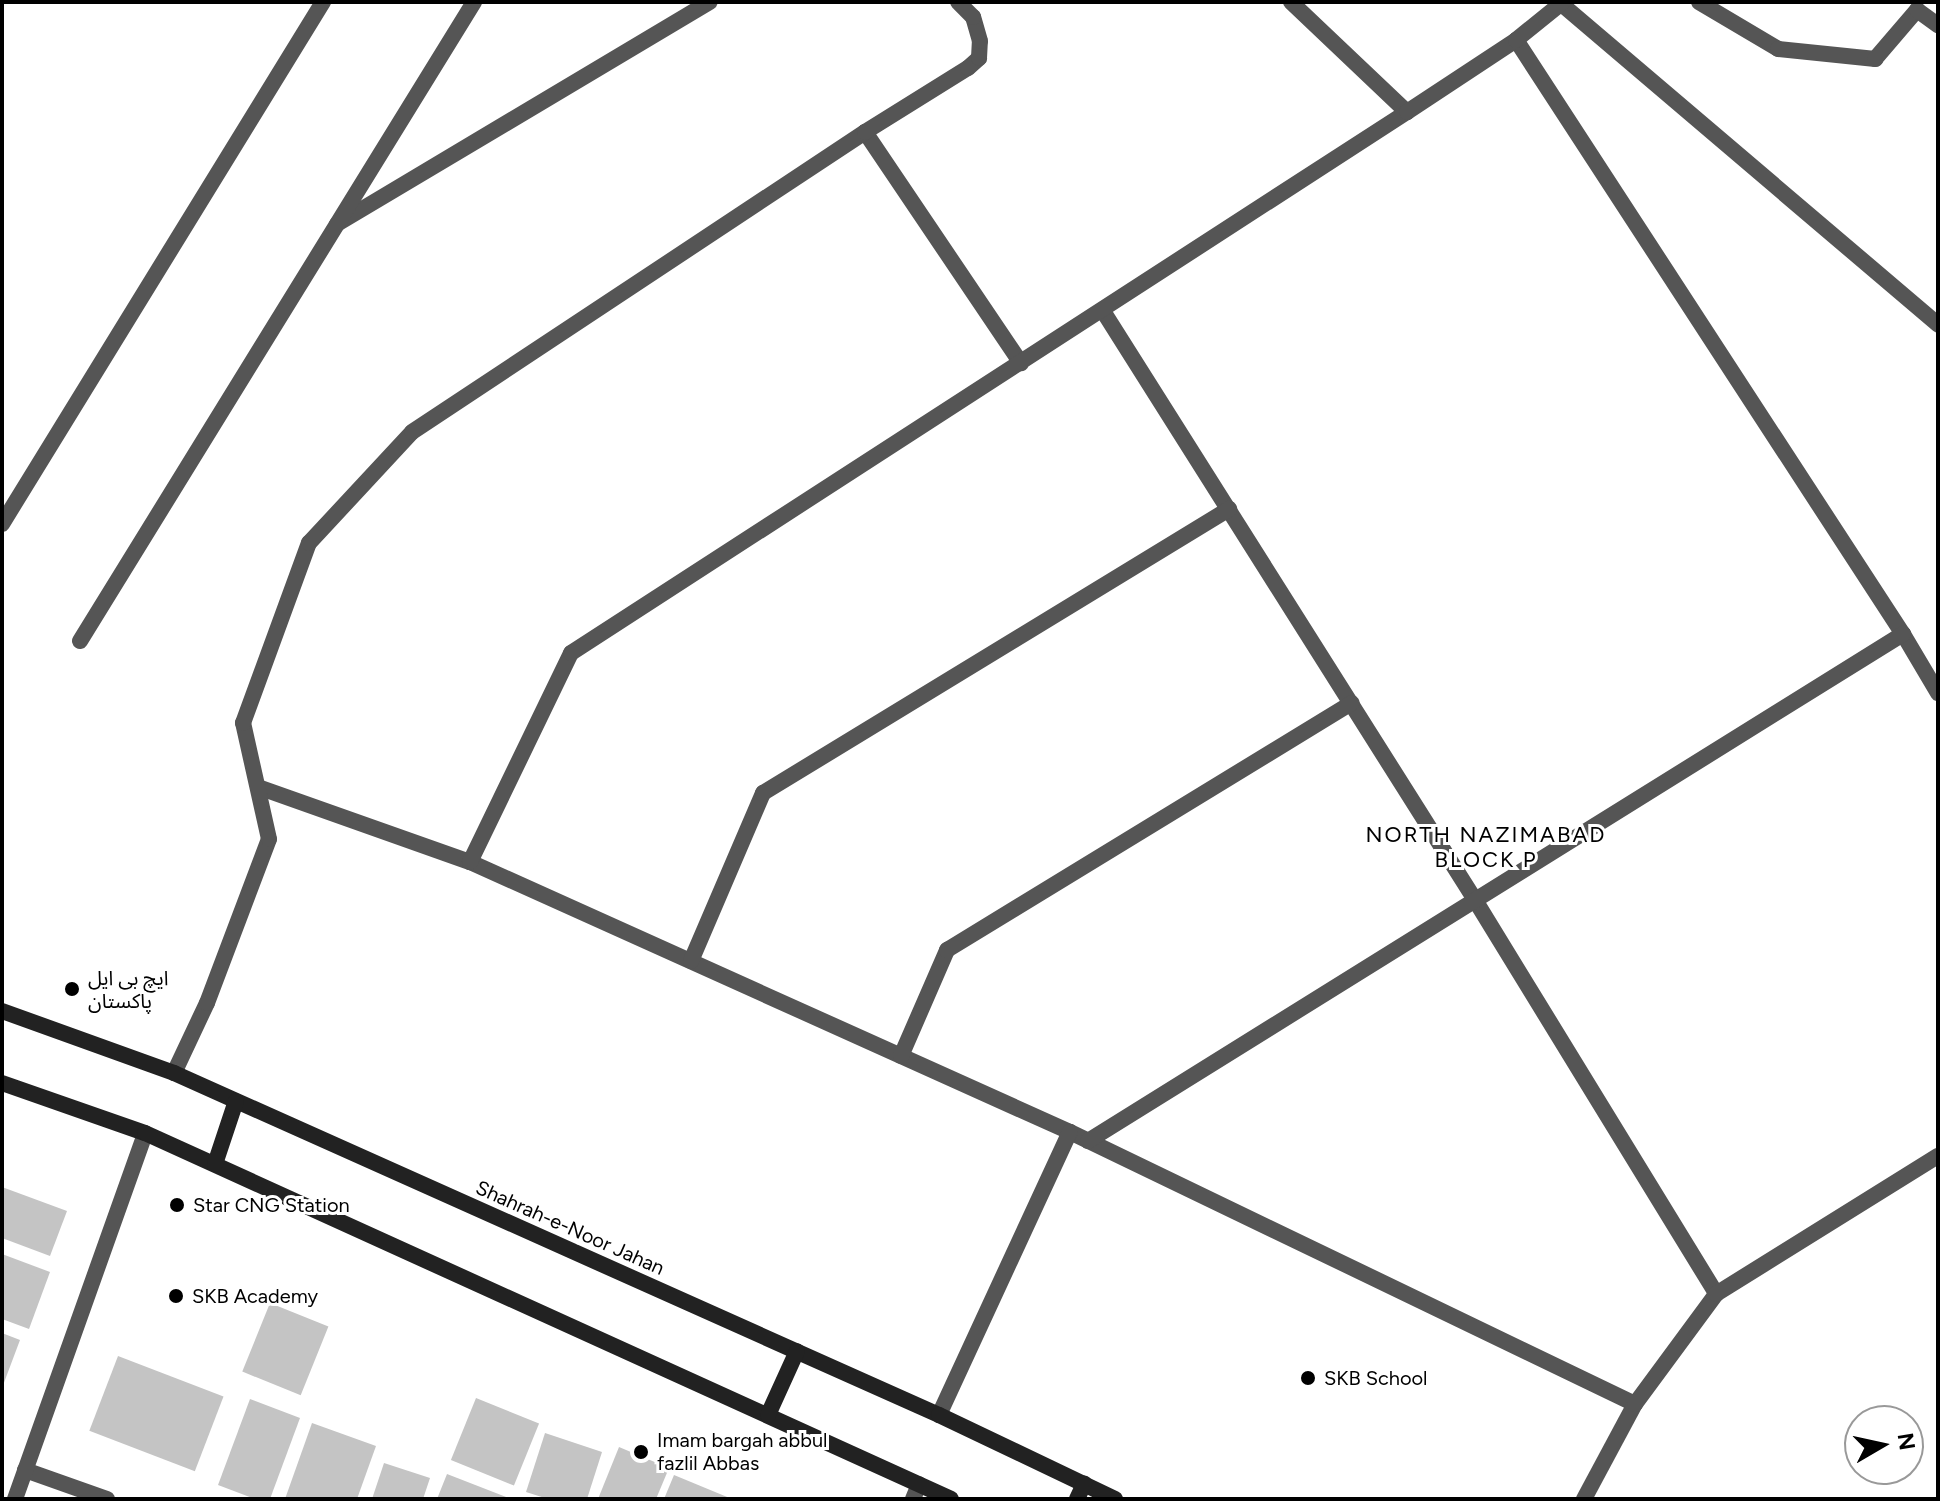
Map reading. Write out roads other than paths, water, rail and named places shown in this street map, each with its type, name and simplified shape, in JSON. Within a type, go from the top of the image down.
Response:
[{"type":"main road","name":"Shahrah-e-Noor Jahan","points":[[2,1011],[174,1073],[939,1415],[1081,1492],[1115,1499]]},
{"type":"main road","points":[[2,1083],[145,1133],[768,1415],[916,1491],[951,1499]]},
{"type":"main road","points":[[215,1164],[236,1101]]},
{"type":"main road","points":[[768,1415],[797,1351]]},
{"type":"street","points":[[2,524],[323,2]]},
{"type":"street","points":[[80,641],[474,2]]},
{"type":"street","points":[[334,226],[710,2]]},
{"type":"street","points":[[174,1073],[207,1003],[269,839],[243,723],[309,543],[412,432],[979,58],[980,41],[973,17],[958,2]]},
{"type":"street","points":[[1291,2],[1407,112]]},
{"type":"street","points":[[1699,2],[1778,49],[1875,59],[1915,6],[1938,25]]},
{"type":"street","points":[[470,862],[571,653],[1407,112],[1516,40],[1561,3],[1938,325]]},
{"type":"street","points":[[1516,40],[1903,634],[1938,693]]},
{"type":"street","points":[[865,132],[1021,363]]},
{"type":"street","points":[[1103,311],[1475,900],[1716,1294]]},
{"type":"street","points":[[691,961],[763,793],[1229,509]]},
{"type":"street","points":[[1088,1141],[1903,634]]},
{"type":"street","points":[[901,1056],[947,950],[1351,703]]},
{"type":"street","points":[[258,787],[470,862],[691,961],[1070,1132],[1635,1404]]},
{"type":"street","points":[[939,1415],[1070,1132]]},
{"type":"street","points":[[15,1499],[145,1133]]},
{"type":"street","points":[[1584,1499],[1635,1404],[1716,1294],[1938,1156]]},
{"type":"street","points":[[25,1470],[107,1499]]},
{"type":"place","name":"ایچ بی ایل پاکستان","points":[[72,989]]},
{"type":"place","name":"Star CNG Station","points":[[177,1205]]},
{"type":"place","name":"SKB Academy","points":[[176,1296]]},
{"type":"place","name":"SKB School","points":[[1308,1378]]},
{"type":"place","name":"Imam bargah abbul fazlil Abbas","points":[[641,1452]]},
{"type":"district","name":"NORTH NAZIMABAD BLOCK P","points":[[1486,846]]}]
